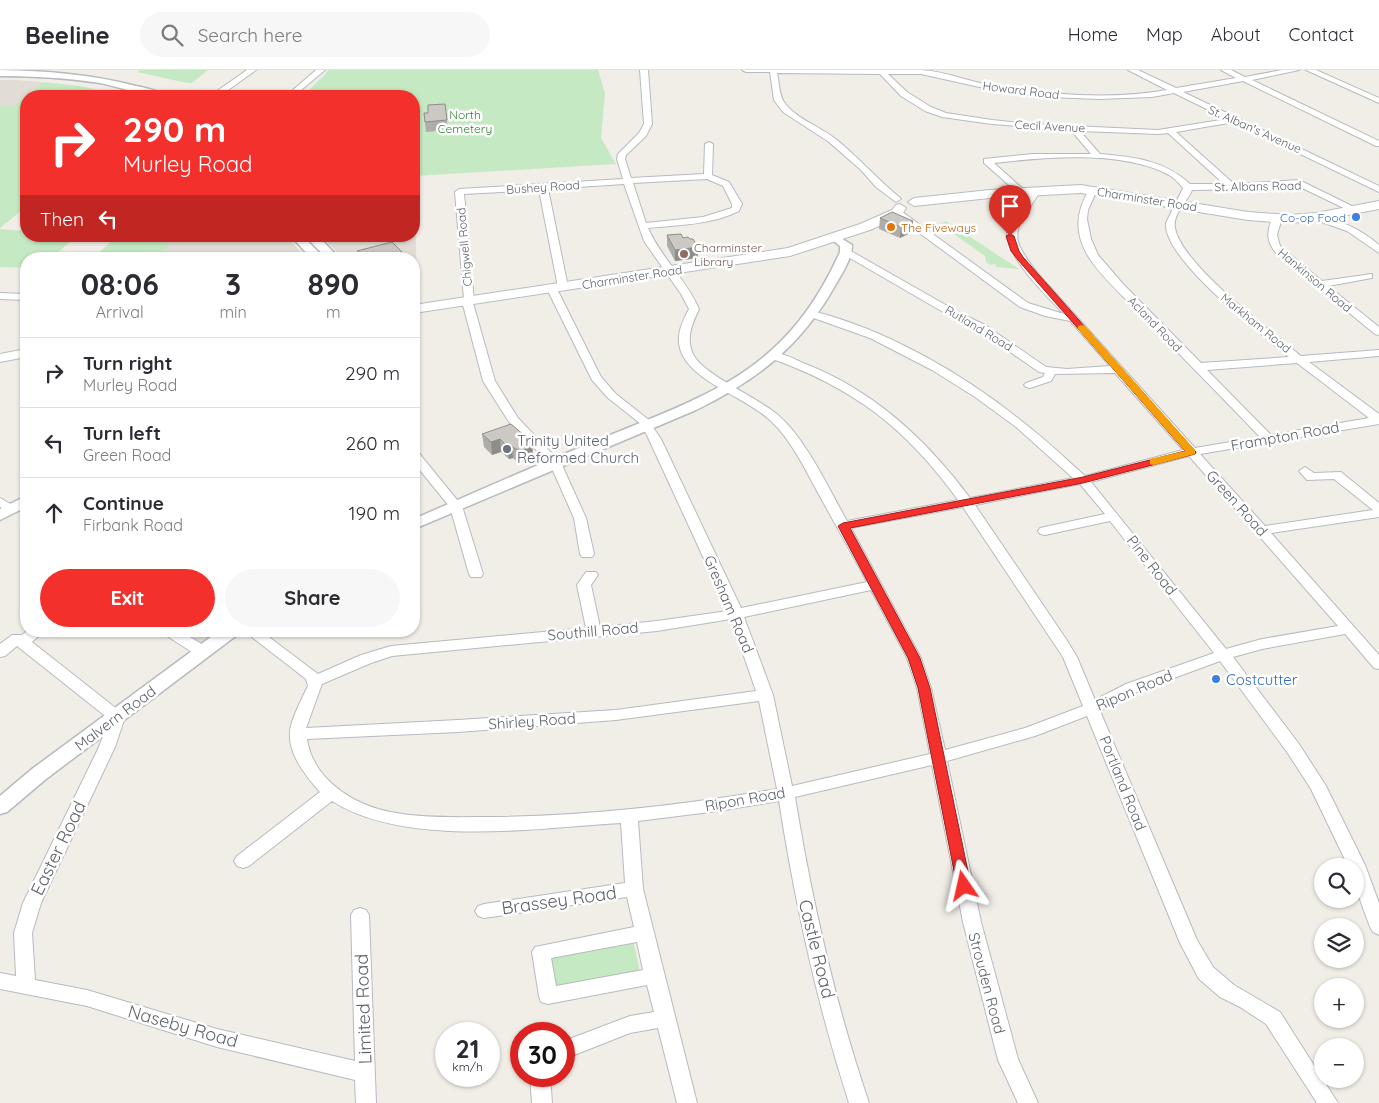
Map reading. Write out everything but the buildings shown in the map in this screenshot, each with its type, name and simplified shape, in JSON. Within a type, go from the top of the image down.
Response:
[{"type":"main road","name":"Charminster Road","points":[[420,308],[790,252],[836,238],[898,207],[906,199],[914,202],[1027,191],[1057,189],[1093,190],[1248,216],[1277,218],[1316,217],[1379,205]]},
{"type":"main road","points":[[0,358],[20,354]]},
{"type":"street","points":[[226,90],[252,70]]},
{"type":"street","points":[[297,90],[321,70]]},
{"type":"street","points":[[644,70],[648,124],[643,134],[622,154],[621,159],[643,226],[655,251],[668,271]]},
{"type":"street","name":"Howard Road","points":[[746,70],[921,72],[993,88],[1049,95],[1132,97],[1295,70]]},
{"type":"street","name":"St. Alban's Avenue","points":[[1132,70],[1379,188]]},
{"type":"street","points":[[1225,70],[1379,144]]},
{"type":"street","points":[[1310,70],[1379,101]]},
{"type":"street","points":[[773,71],[778,100],[786,110],[832,140],[864,168],[898,207],[1024,305],[1049,314],[1074,319]]},
{"type":"street","name":"Cecil Avenue","points":[[881,71],[904,94],[928,109],[944,115],[1030,126],[1121,132],[1172,132],[1234,120]]},
{"type":"street","points":[[0,75],[40,74],[94,80],[140,90]]},
{"type":"street","points":[[0,75],[78,82],[120,90]]},
{"type":"street","points":[[1073,128],[1097,156]]},
{"type":"street","points":[[1172,132],[1231,186]]},
{"type":"street","points":[[643,226],[712,218],[736,210],[737,204],[726,184],[708,176],[710,144]]},
{"type":"street","points":[[1074,319],[1021,259],[1012,244],[1012,229],[1034,195],[987,161],[1042,156],[1097,156],[1154,166],[1175,174],[1188,187],[1181,204]]},
{"type":"street","name":"Bushey Road","points":[[459,192],[708,176]]},
{"type":"street","name":"St. Albans Road","points":[[1188,187],[1302,184],[1353,209]]},
{"type":"street","points":[[543,187],[558,288]]},
{"type":"street","name":"Acland Road","points":[[1093,190],[1083,210],[1082,219],[1086,239],[1093,256],[1119,286],[1268,439]]},
{"type":"street","name":"Chigwell Road","points":[[459,192],[468,301]]},
{"type":"street","name":"Markham Road","points":[[1181,204],[1170,221],[1170,228],[1180,252],[1230,303],[1379,420]]},
{"type":"street","points":[[1316,217],[1336,223],[1366,237],[1379,250]]},
{"type":"street","name":"Hankinson Road","points":[[1277,218],[1271,234],[1273,243],[1280,251],[1379,332]]},
{"type":"street","points":[[420,521],[646,425],[729,387],[774,356],[791,340],[812,314],[846,252],[846,245],[836,238]]},
{"type":"street","points":[[302,242],[311,252]]},
{"type":"street","points":[[318,242],[327,252]]},
{"type":"street","name":"Rutland Road","points":[[846,252],[954,314],[981,327],[1043,370],[1051,372]]},
{"type":"street","name":"Strouden Road","points":[[668,271],[690,298],[694,309],[685,327],[684,342],[688,355],[698,369],[770,414],[790,435],[843,526],[914,658],[924,688],[972,922],[994,1013],[1008,1060],[1028,1103]]},
{"type":"street","points":[[1319,284],[1368,276]]},
{"type":"street","name":"Gresham Road","points":[[558,288],[596,378],[612,396],[651,431],[736,614],[765,695],[786,793]]},
{"type":"street","points":[[0,296],[20,297]]},
{"type":"street","points":[[468,301],[489,381],[513,420],[555,463],[566,482],[580,518],[587,554]]},
{"type":"street","name":"Pine Road","points":[[812,314],[874,336],[936,368],[1020,425],[1083,480],[1223,655],[1293,748],[1318,786],[1356,866],[1379,927]]},
{"type":"street","name":"Green Road","points":[[1074,319],[1379,664]]},
{"type":"street","points":[[1198,367],[1379,354]]},
{"type":"street","name":"Portland Road","points":[[774,356],[826,376],[883,411],[928,454],[966,502],[1044,614],[1070,657],[1189,943],[1206,973],[1227,991],[1273,1018],[1328,1103]]},
{"type":"street","points":[[1030,385],[1047,379],[1051,372],[1119,369]]},
{"type":"street","name":"Frampton Road","points":[[843,526],[1083,480],[1191,452],[1379,420]]},
{"type":"street","points":[[420,462],[456,506],[476,574]]},
{"type":"street","points":[[1305,471],[1311,477],[1337,475],[1375,512],[1379,526]]},
{"type":"street","points":[[4,509],[20,503]]},
{"type":"street","points":[[1261,531],[1375,512]]},
{"type":"street","points":[[1045,531],[1113,516]]},
{"type":"street","points":[[590,574],[584,585],[594,631]]},
{"type":"street","name":"Southill Road","points":[[315,681],[390,651],[657,626],[736,614],[874,586]]},
{"type":"street","name":"Ripon Road","points":[[315,681],[311,697],[299,724],[298,734],[301,754],[316,777],[331,793],[348,803],[377,814],[409,820],[448,824],[520,823],[628,816],[718,805],[786,793],[938,758],[1008,740],[1092,708],[1131,688],[1223,655],[1262,644],[1349,629]]},
{"type":"street","points":[[22,642],[29,637]]},
{"type":"street","points":[[179,637],[204,652]]},
{"type":"street","name":"Malvern Road","points":[[2,802],[223,637]]},
{"type":"street","points":[[259,637],[310,673],[315,681]]},
{"type":"street","points":[[0,652],[17,638],[117,716]]},
{"type":"street","name":"Shirley Road","points":[[298,734],[458,726],[616,715],[765,695]]},
{"type":"street","name":"Easter Road","points":[[26,986],[23,933],[32,903],[107,747],[117,716]]},
{"type":"street","points":[[243,861],[331,793]]},
{"type":"street","name":"Castle Road","points":[[786,793],[802,886],[819,965],[859,1103]]},
{"type":"street","name":"Brassey Road","points":[[628,816],[634,889],[654,976],[687,1103]]},
{"type":"street","name":"Brassey Road","points":[[484,910],[634,889]]},
{"type":"street","name":"Limited Road","points":[[360,915],[366,1103]]},
{"type":"street","points":[[644,933],[541,952],[548,996],[654,976]]},
{"type":"street","name":"Naseby Road","points":[[0,981],[87,998],[218,1038],[365,1073]]},
{"type":"street","points":[[575,1046],[630,1025],[665,1018]]},
{"type":"street","points":[[541,1087],[542,1103]]},
{"type":"shaded area","points":[[0,80],[43,82],[33,90],[20,90],[20,100],[13,106],[0,106]]},
{"type":"shaded area","points":[[166,242],[291,242],[301,252],[160,252],[169,248]]},
{"type":"shaded area","points":[[327,242],[416,242],[416,252],[337,252]]},
{"type":"shaded area","points":[[190,637],[211,637],[201,645]]},
{"type":"green space","points":[[141,70],[208,70],[192,83],[187,83],[137,72]]},
{"type":"green space","name":"North Cemetery","points":[[329,70],[598,70],[605,93],[601,138],[616,164],[420,176],[420,90],[309,90]]},
{"type":"green space","points":[[43,82],[98,90],[33,90]]},
{"type":"green space","points":[[20,100],[20,212],[0,228],[0,106],[13,106]]},
{"type":"green space","points":[[946,221],[1019,269],[996,267],[995,264],[990,265],[986,262],[985,256],[948,230],[935,232],[929,227]]},
{"type":"green space","points":[[0,229],[20,231],[20,242],[70,242],[58,252],[20,252],[20,268],[0,267]]},
{"type":"green space","points":[[110,242],[166,242],[169,248],[160,252],[99,252]]},
{"type":"green space","points":[[633,940],[641,976],[554,989],[548,956]]},
{"type":"slow traffic","points":[[1082,328],[1191,452],[1154,462]]},
{"type":"place","name":"Co-op Food","points":[[1356,217]]},
{"type":"place","name":"The Fiveways","points":[[891,227]]},
{"type":"place","name":"Charminster Library","points":[[684,254]]},
{"type":"place","name":"Trinity United Reformed Church","points":[[507,449]]},
{"type":"place","name":"Costcutter","points":[[1216,679]]},
{"type":"route","points":[[964,886],[924,688],[914,658],[843,526],[1083,480],[1191,452],[1021,259],[1015,251],[1010,236]]}]
